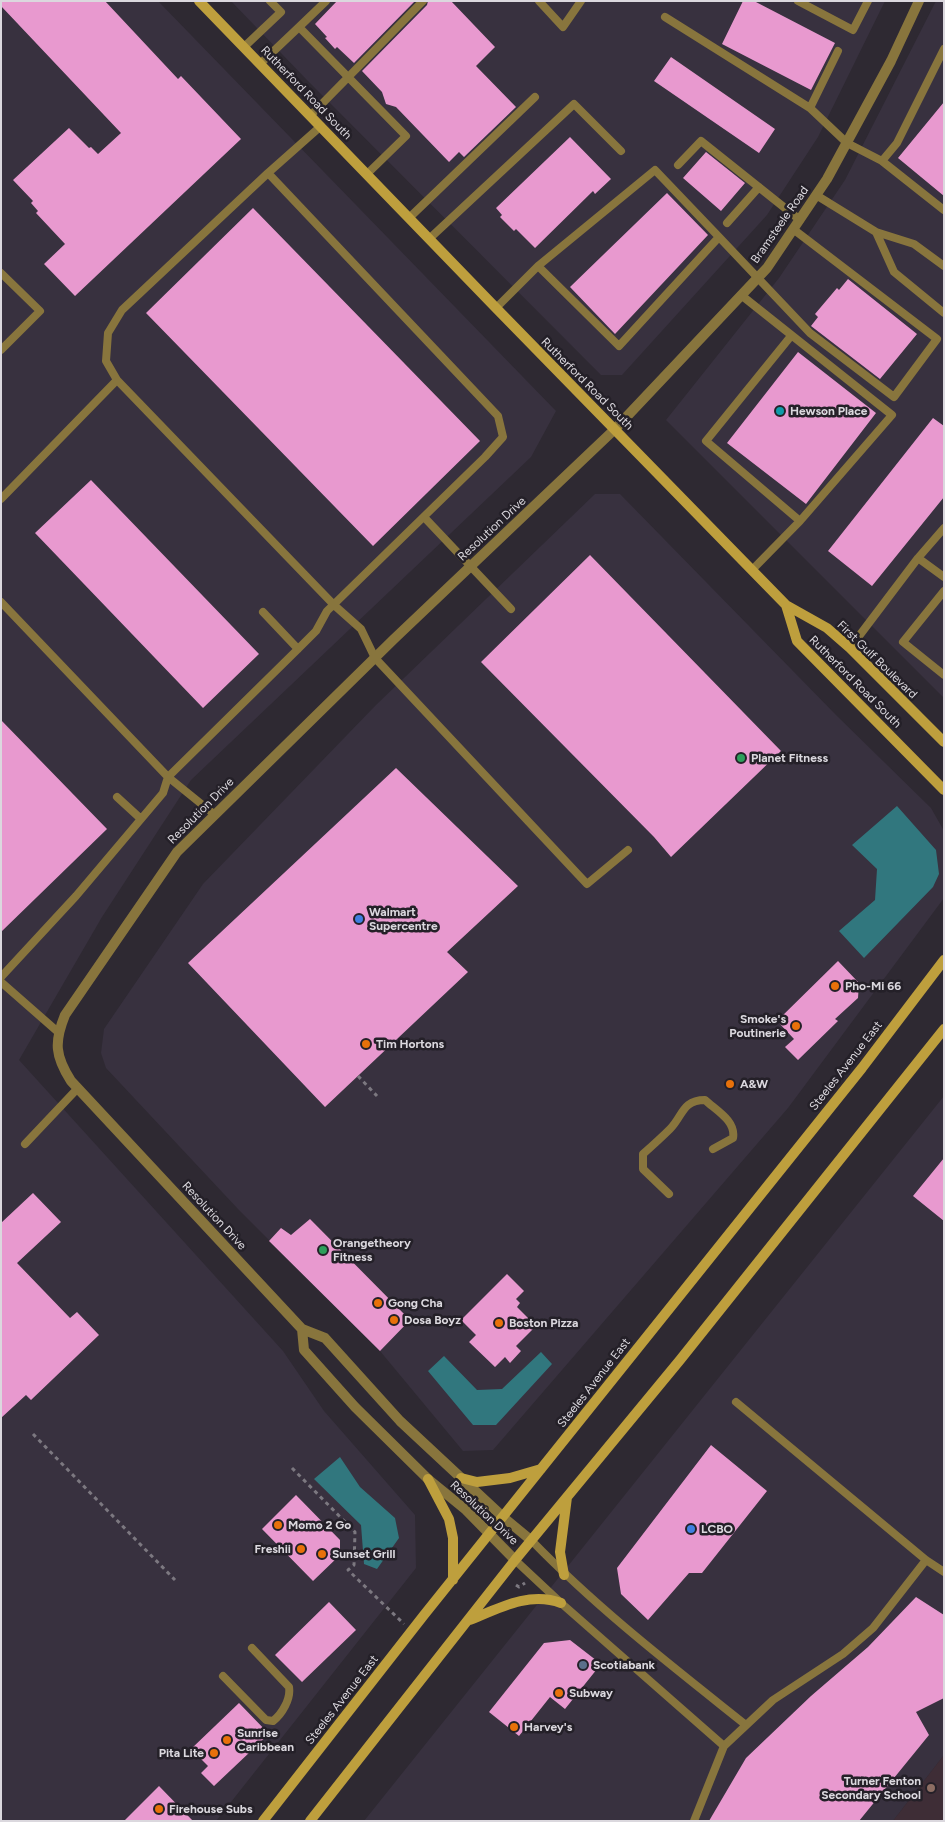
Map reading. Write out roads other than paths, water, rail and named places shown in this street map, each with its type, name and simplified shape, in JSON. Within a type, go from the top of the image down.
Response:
[{"type":"main road","name":"Rutherford Road South","points":[[204,3],[310,116],[786,605],[797,641],[944,790]]},
{"type":"main road","name":"First Gulf Boulevard","points":[[786,605],[827,628],[850,648],[944,742]]},
{"type":"main road","name":"Steeles Avenue East","points":[[263,1821],[412,1631],[856,1075],[944,960]]},
{"type":"main road","points":[[310,1821],[515,1560],[680,1360],[944,1029]]},
{"type":"main road","points":[[460,1478],[476,1482],[510,1478],[542,1469]]},
{"type":"main road","points":[[428,1479],[448,1519],[453,1538],[453,1580]]},
{"type":"main road","points":[[564,1575],[560,1552],[567,1496]]},
{"type":"main road","points":[[469,1620],[517,1601],[550,1599],[562,1603]]},
{"type":"street","name":"Bramsteele Road","points":[[615,429],[767,268],[827,179],[891,62],[918,1]]},
{"type":"street","name":"Resolution Drive","points":[[532,1541],[460,1478],[400,1421],[325,1338],[302,1329],[78,1088],[61,1066],[57,1049],[58,1032],[65,1015],[177,852],[375,658],[615,429]]},
{"type":"street","name":"Resolution Drive","points":[[302,1329],[304,1350],[355,1407],[428,1479],[466,1510],[515,1560]]},
{"type":"lane","points":[[244,47],[281,12],[270,1]]},
{"type":"lane","points":[[260,64],[326,1]]},
{"type":"lane","points":[[310,116],[423,1]]},
{"type":"lane","points":[[539,1],[563,27],[581,1]]},
{"type":"lane","points":[[798,1],[853,30],[868,1]]},
{"type":"lane","points":[[665,17],[810,108],[847,143],[882,161],[944,210]]},
{"type":"lane","points":[[299,27],[406,136],[367,174]]},
{"type":"lane","points":[[882,161],[897,143],[944,49]]},
{"type":"lane","points":[[810,108],[838,51]]},
{"type":"lane","points":[[410,218],[535,97]]},
{"type":"lane","points":[[430,239],[574,104],[621,151]]},
{"type":"lane","points":[[321,126],[122,310],[108,333],[106,361],[117,380],[334,605],[361,629],[375,658],[587,884],[628,850]]},
{"type":"lane","points":[[678,165],[700,140],[800,220]]},
{"type":"lane","points":[[496,308],[538,266],[655,170],[800,323],[820,341],[894,397],[937,339],[793,229]]},
{"type":"lane","points":[[1,977],[76,896],[163,793],[168,777],[316,631],[327,612],[503,437],[498,416],[268,173]]},
{"type":"lane","points":[[727,223],[759,187]]},
{"type":"lane","points":[[816,195],[876,232],[914,244],[944,266]]},
{"type":"lane","points":[[876,232],[894,272],[944,313]]},
{"type":"lane","points":[[538,266],[619,346],[719,237]]},
{"type":"lane","points":[[1,273],[40,311],[1,350]]},
{"type":"lane","points":[[741,295],[892,415],[800,521],[752,570]]},
{"type":"lane","points":[[791,336],[706,440],[800,521]]},
{"type":"lane","points":[[1,498],[117,380]]},
{"type":"lane","points":[[424,517],[511,609]]},
{"type":"lane","points":[[850,648],[918,558],[944,528]]},
{"type":"lane","points":[[918,558],[944,577]]},
{"type":"lane","points":[[944,591],[903,642],[944,674]]},
{"type":"lane","points":[[1,602],[168,777],[215,815]]},
{"type":"lane","points":[[262,612],[298,649]]},
{"type":"lane","points":[[117,797],[141,819]]},
{"type":"lane","points":[[1,982],[58,1032]]},
{"type":"lane","points":[[25,1144],[78,1088]]},
{"type":"lane","points":[[669,1194],[643,1169],[643,1154],[672,1127],[684,1109],[699,1100],[705,1100],[732,1124],[734,1131],[733,1138],[713,1149]]},
{"type":"lane","points":[[736,1402],[926,1560],[944,1572]]},
{"type":"lane","points":[[532,1541],[564,1575],[622,1626],[746,1725]]},
{"type":"lane","points":[[515,1560],[724,1746]]},
{"type":"lane","points":[[694,1821],[724,1746],[773,1700],[843,1654],[873,1628],[926,1560]]},
{"type":"lane","points":[[223,1676],[266,1720],[273,1721],[280,1716],[290,1694],[289,1687],[252,1648]]},
{"type":"water","points":[[897,806],[936,850],[939,874],[933,887],[864,958],[839,931],[875,900],[877,869],[852,845]]},
{"type":"water","points":[[541,1352],[552,1364],[496,1425],[473,1425],[428,1371],[444,1356],[477,1390],[502,1389]]},
{"type":"water","points":[[340,1457],[360,1487],[395,1518],[399,1538],[377,1569],[364,1564],[361,1525],[314,1479]]},
{"type":"place","name":"Hewson Place","points":[[780,411]]},
{"type":"place","name":"Planet Fitness","points":[[741,758]]},
{"type":"place","name":"Walmart Supercentre","points":[[359,919]]},
{"type":"place","name":"Pho-Mi 66","points":[[835,986]]},
{"type":"place","name":"Smoke's Poutinerie","points":[[796,1026]]},
{"type":"place","name":"Tim Hortons","points":[[366,1044]]},
{"type":"place","name":"A&W","points":[[730,1084]]},
{"type":"place","name":"Orangetheory Fitness","points":[[323,1250]]},
{"type":"place","name":"Gong Cha","points":[[378,1303]]},
{"type":"place","name":"Dosa Boyz","points":[[394,1320]]},
{"type":"place","name":"Boston Pizza","points":[[499,1323]]},
{"type":"place","name":"Momo 2 Go","points":[[278,1525]]},
{"type":"place","name":"LCBO","points":[[691,1529]]},
{"type":"place","name":"Freshii","points":[[301,1549]]},
{"type":"place","name":"Sunset Grill","points":[[322,1554]]},
{"type":"place","name":"Scotiabank","points":[[583,1665]]},
{"type":"place","name":"Subway","points":[[559,1693]]},
{"type":"place","name":"Harvey's","points":[[514,1727]]},
{"type":"place","name":"Sunrise Caribbean","points":[[227,1740]]},
{"type":"place","name":"Pita Lite","points":[[214,1753]]},
{"type":"place","name":"Turner Fenton Secondary School","points":[[931,1788]]},
{"type":"place","name":"Firehouse Subs","points":[[159,1809]]}]
